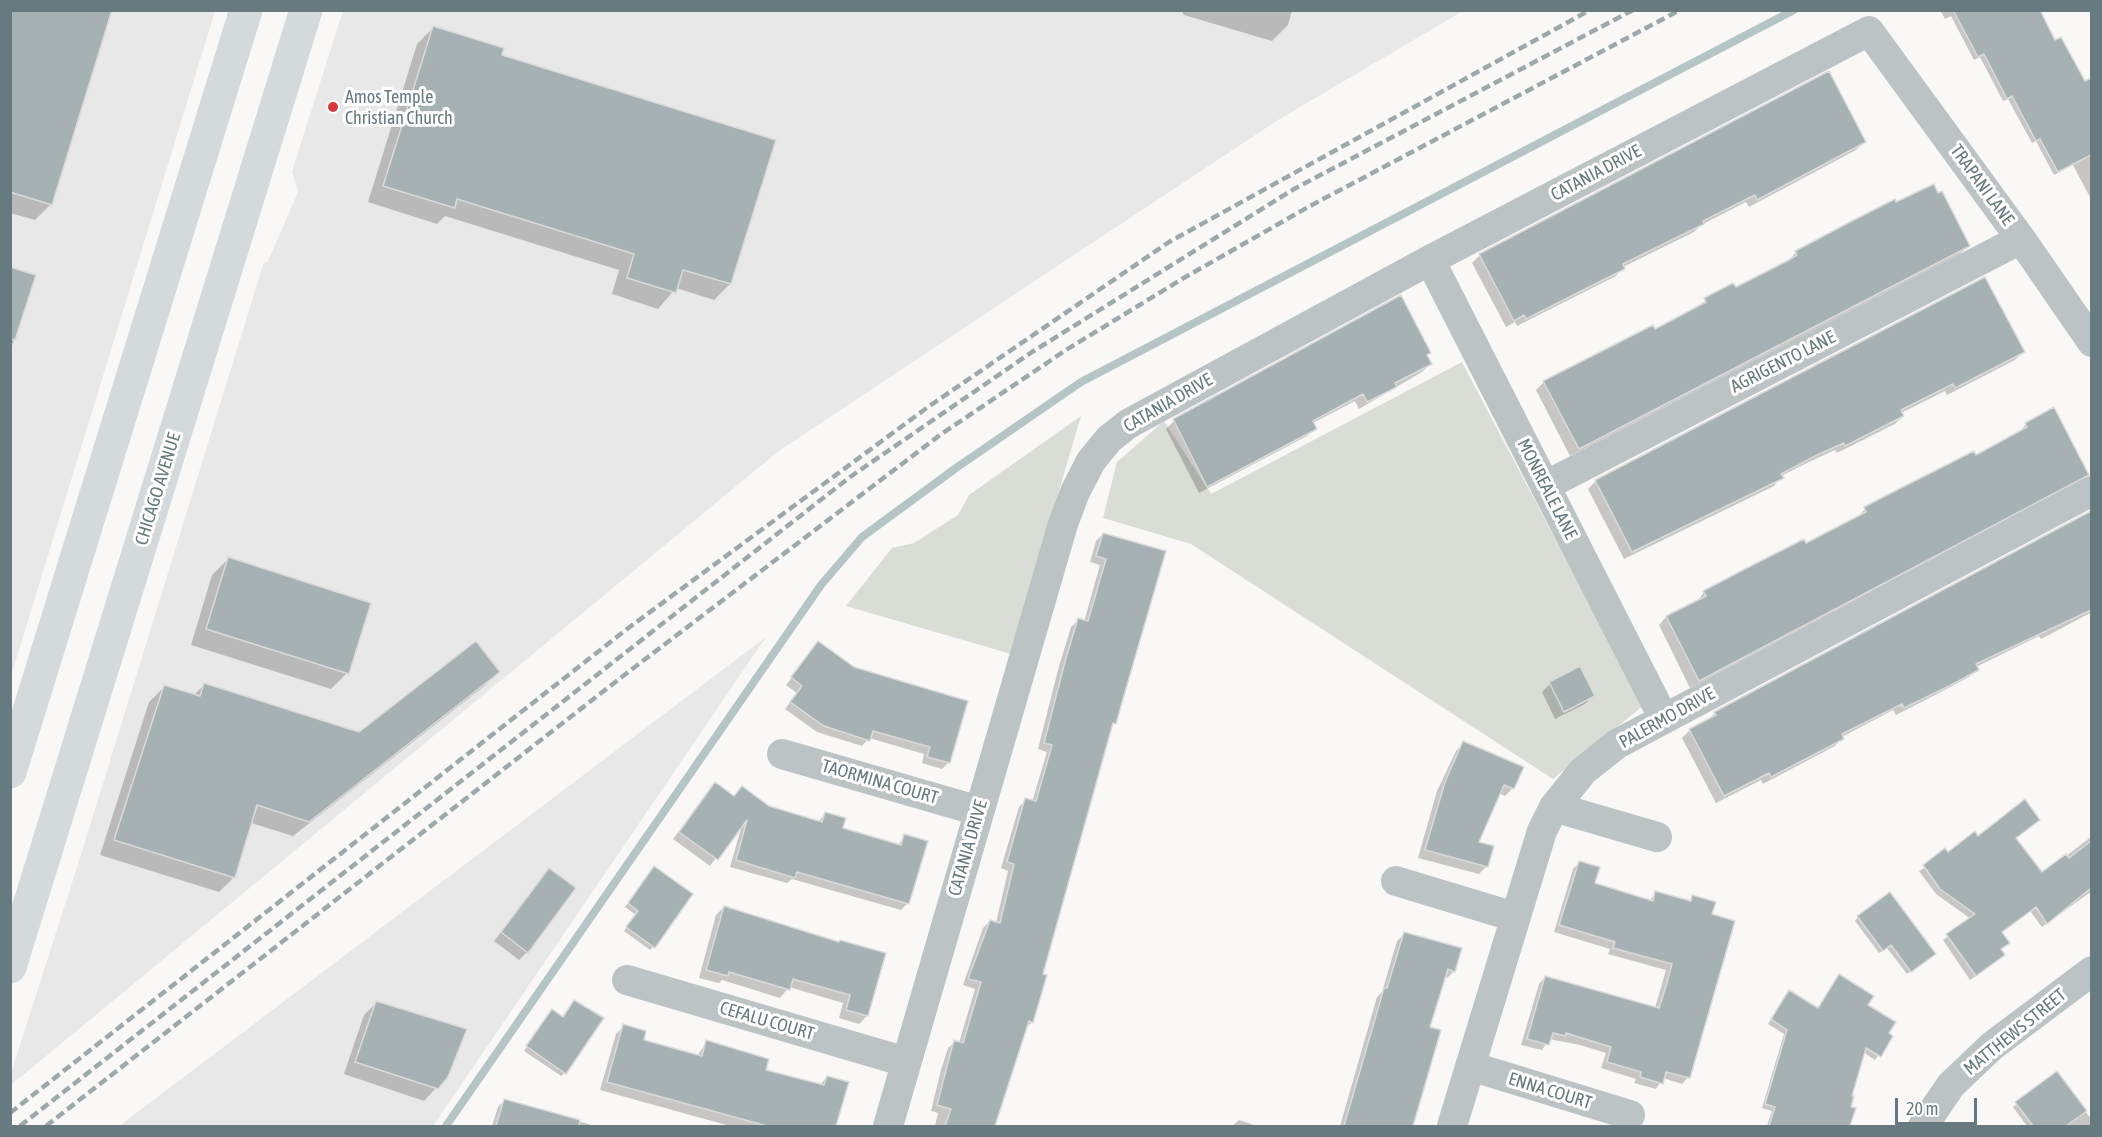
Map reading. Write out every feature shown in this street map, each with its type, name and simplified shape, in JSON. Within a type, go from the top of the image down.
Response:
[{"type":"main road","points":[[10,772],[246,10]]},
{"type":"main road","name":"CHICAGO AVENUE","points":[[10,967],[306,10]]},
{"type":"main road","points":[[10,906],[43,861]]},
{"type":"street","name":"TRAPANI LANE","points":[[1869,31],[2021,239],[2091,342]]},
{"type":"street","name":"CATANIA DRIVE","points":[[888,1126],[1063,524],[1075,492],[1091,461],[1109,439],[1128,424],[1430,260],[1869,31]]},
{"type":"street","name":"AGRIGENTO LANE","points":[[1545,486],[2021,239]]},
{"type":"street","name":"MONREALE LANE","points":[[1430,260],[1664,719]]},
{"type":"street","name":"PALERMO DRIVE","points":[[1452,1126],[1542,831],[1554,807],[1583,771],[1608,751],[1664,719],[2091,491]]},
{"type":"street","name":"TAORMINA COURT","points":[[782,754],[979,811]]},
{"type":"street","points":[[1554,807],[1657,837]]},
{"type":"street","points":[[1396,881],[1515,917]]},
{"type":"street","name":"MATTHEWS STREET","points":[[1923,1126],[1950,1085],[1992,1046],[2091,971]]},
{"type":"street","name":"CEFALU COURT","points":[[627,980],[906,1062]]},
{"type":"street","name":"ENNA COURT","points":[[1470,1066],[1630,1115]]},
{"type":"shaded area","points":[[11,11],[215,11],[11,676]]},
{"type":"shaded area","points":[[343,11],[1463,11],[1278,120],[780,450],[11,1085],[11,1073],[80,858],[263,265],[268,261],[298,192],[292,171]]},
{"type":"shaded area","points":[[1462,362],[1643,706],[1553,779],[1191,544],[1103,518],[1117,462],[1164,421],[1211,494]]},
{"type":"shaded area","points":[[1081,416],[1011,654],[846,606],[892,548],[914,543],[958,515],[969,495]]},
{"type":"shaded area","points":[[766,637],[433,1126],[119,1126]]},
{"type":"building","points":[[10,10],[112,10],[52,205],[10,192]]},
{"type":"building","points":[[1953,10],[2040,10],[2055,40],[2061,37],[2085,81],[2091,78],[2091,155],[2058,172],[2040,139],[2036,141],[2012,96],[2007,99],[1984,54],[1978,57]]},
{"type":"building","points":[[433,26],[504,48],[502,55],[776,140],[731,284],[683,270],[676,293],[627,278],[634,254],[457,199],[455,208],[383,186]]},
{"type":"building","points":[[1829,71],[1866,142],[1757,200],[1755,195],[1703,221],[1704,224],[1623,264],[1625,269],[1526,319],[1524,315],[1514,321],[1479,254]]},
{"type":"building","points":[[1934,184],[1938,193],[1942,191],[1970,246],[1579,449],[1543,381],[1653,325],[1655,329],[1706,302],[1704,298],[1733,283],[1736,287],[1787,261],[1797,255],[1795,251],[1895,199],[1896,202]]},
{"type":"building","points":[[10,267],[36,275],[15,340],[10,339]]},
{"type":"building","points":[[1985,277],[2025,352],[1955,388],[1953,384],[1901,410],[1904,416],[1845,446],[1844,443],[1819,454],[1781,474],[1784,478],[1632,552],[1595,480]]},
{"type":"building","points":[[1401,295],[1431,353],[1427,355],[1432,364],[1395,383],[1397,387],[1367,402],[1363,394],[1313,421],[1317,429],[1207,487],[1173,419]]},
{"type":"building","points":[[2054,407],[2089,475],[1699,681],[1666,616],[1706,596],[1703,591],[1743,570],[1804,539],[1806,543],[1866,512],[1864,507],[1974,451],[1976,455],[2027,427],[2025,423]]},
{"type":"building","points":[[2091,511],[2091,610],[1976,664],[1979,670],[1904,708],[1902,704],[1842,734],[1844,739],[1771,777],[1769,773],[1724,796],[1689,729],[1716,715],[1714,712]]},
{"type":"building","points":[[1103,533],[1166,551],[1116,724],[1113,723],[1043,974],[1047,975],[1033,1023],[1029,1021],[995,1126],[945,1126],[951,1109],[937,1105],[954,1040],[963,1043],[981,982],[968,979],[990,920],[1000,923],[1014,864],[1007,862],[1025,798],[1036,801],[1052,745],[1044,743],[1066,658],[1078,618],[1088,621],[1106,559],[1096,556]]},
{"type":"building","points":[[228,557],[371,603],[349,674],[206,629]]},
{"type":"building","points":[[476,641],[500,672],[309,822],[257,805],[235,878],[114,840],[164,685],[200,696],[204,683],[359,732]]},
{"type":"building","points":[[818,641],[854,667],[968,701],[950,763],[927,757],[930,747],[873,731],[870,741],[824,726],[790,702],[802,686],[791,677]]},
{"type":"building","points":[[1580,666],[1595,696],[1564,712],[1549,682]]},
{"type":"building","points":[[1463,741],[1524,767],[1514,789],[1504,785],[1479,842],[1494,846],[1488,867],[1425,850],[1445,782]]},
{"type":"building","points":[[715,782],[734,796],[742,786],[769,806],[822,822],[825,812],[846,818],[843,828],[901,845],[904,834],[928,841],[909,904],[797,872],[795,878],[736,860],[747,820],[718,860],[679,832]]},
{"type":"building","points":[[2025,799],[2040,820],[2016,838],[2042,872],[2066,854],[2069,858],[2091,841],[2091,888],[2047,924],[2036,907],[2002,932],[2010,943],[2001,949],[2005,955],[1976,976],[1946,934],[1975,914],[1940,889],[1923,865],[1945,848],[1948,852],[1975,831],[1978,836]]},
{"type":"building","points":[[1579,861],[1600,867],[1595,883],[1653,901],[1655,891],[1691,901],[1692,895],[1716,902],[1712,914],[1735,921],[1690,1078],[1666,1072],[1663,1084],[1640,1077],[1641,1072],[1607,1062],[1611,1047],[1566,1033],[1566,1036],[1553,1033],[1549,1045],[1527,1039],[1545,976],[1659,1008],[1666,986],[1672,964],[1613,948],[1615,942],[1559,925]]},
{"type":"building","points":[[654,866],[693,894],[655,948],[626,927],[638,911],[628,903]]},
{"type":"building","points":[[549,868],[576,888],[528,953],[501,932]]},
{"type":"building","points":[[1890,892],[1936,954],[1911,972],[1891,945],[1883,951],[1857,916]]},
{"type":"building","points":[[724,906],[839,942],[840,940],[886,953],[868,1016],[846,1010],[850,995],[793,979],[790,990],[729,972],[728,976],[706,970]]},
{"type":"building","points":[[1404,932],[1462,948],[1455,972],[1448,969],[1430,1027],[1441,1030],[1413,1126],[1344,1126],[1384,988],[1387,988]]},
{"type":"building","points":[[1839,974],[1874,996],[1868,1005],[1896,1022],[1889,1033],[1893,1036],[1881,1057],[1866,1048],[1852,1096],[1854,1096],[1851,1107],[1856,1108],[1850,1126],[1769,1126],[1775,1107],[1765,1104],[1787,1030],[1771,1019],[1789,990],[1818,1008]]},
{"type":"building","points":[[574,1000],[604,1018],[566,1074],[526,1046],[552,1009],[563,1017]]},
{"type":"building","points":[[376,1001],[467,1029],[448,1077],[438,1089],[355,1062]]},
{"type":"building","points":[[623,1024],[646,1031],[644,1040],[702,1056],[706,1040],[769,1059],[766,1070],[824,1085],[827,1076],[849,1082],[836,1126],[767,1126],[607,1082]]},
{"type":"building","points":[[2057,1071],[2087,1111],[2066,1126],[2033,1126],[2015,1102]]},
{"type":"building","points":[[504,1099],[580,1120],[579,1126],[496,1126]]},
{"type":"waterway","points":[[446,1126],[821,585],[862,537],[956,468],[1081,382],[1794,10]]},
{"type":"railway","points":[[10,1113],[627,629],[928,407],[1169,242],[1590,10]]},
{"type":"railway","points":[[20,1126],[850,477],[1032,352],[1294,189],[1633,10]]},
{"type":"railway","points":[[46,1126],[623,676],[940,435],[1066,350],[1182,279],[1310,206],[1680,10]]},
{"type":"place","name":"Amos Temple Christian Church","points":[[333,107]]}]
